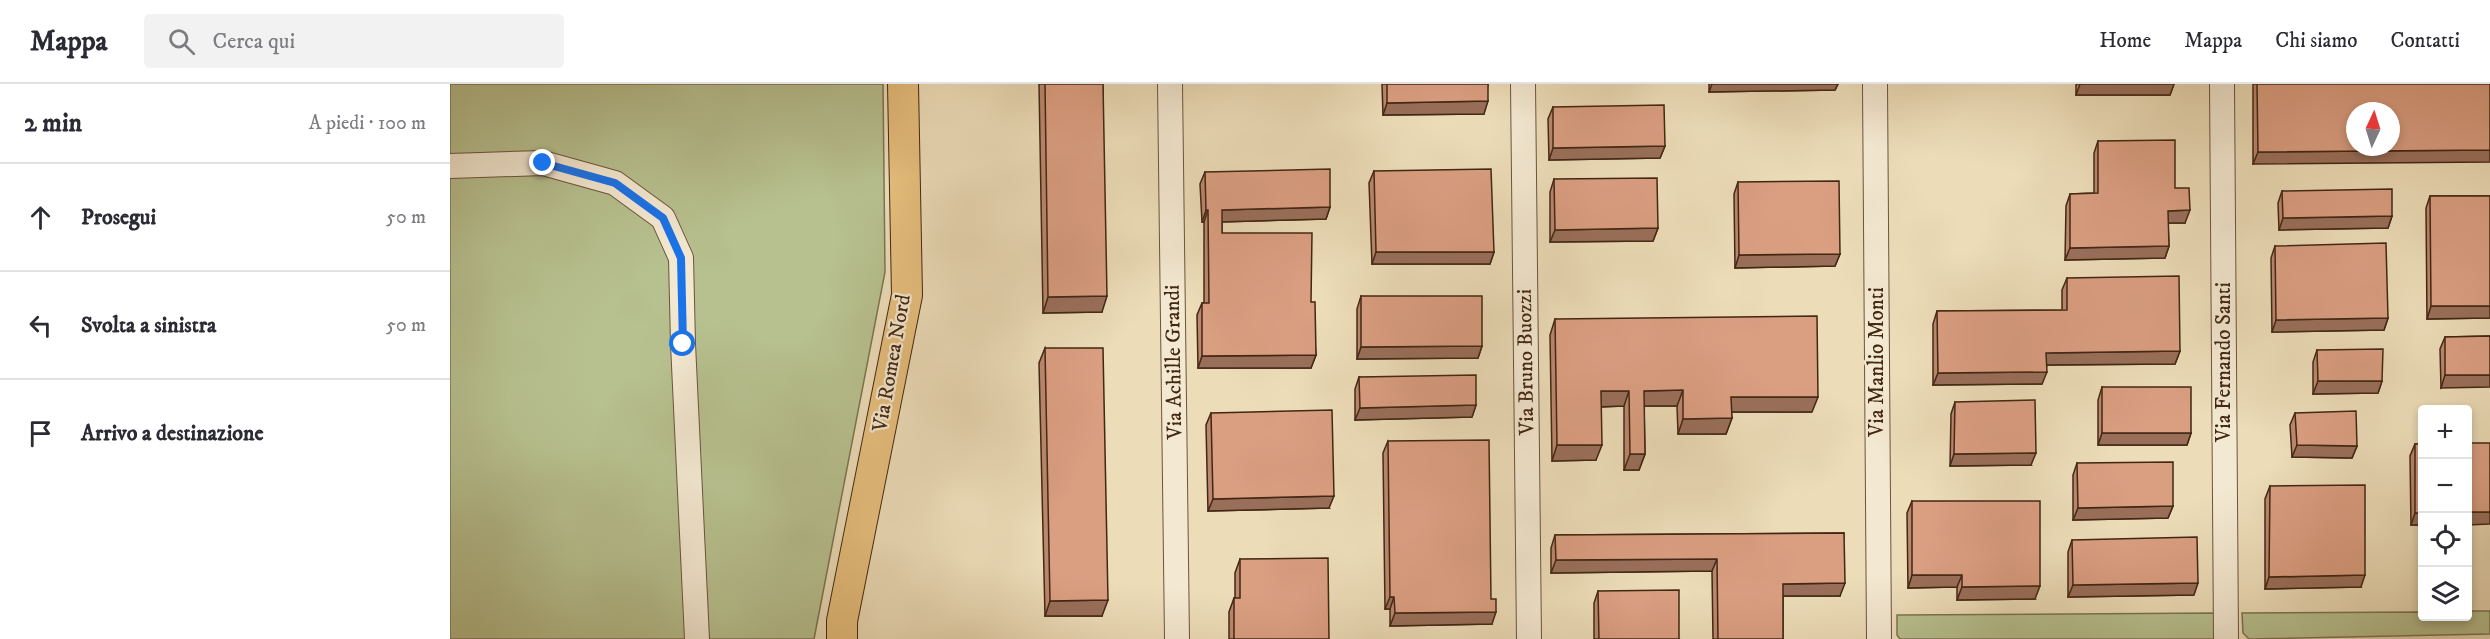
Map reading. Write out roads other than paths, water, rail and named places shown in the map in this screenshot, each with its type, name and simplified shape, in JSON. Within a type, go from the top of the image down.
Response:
[{"type":"main road","name":"Via Romea Nord","points":[[842,639],[842,621],[907,295],[903,84]]},
{"type":"street","name":"Via Achille Grandi","points":[[1170,84],[1177,639]]},
{"type":"street","name":"Via Bruno Buozzi","points":[[1523,84],[1529,639]]},
{"type":"street","name":"Via Manlio Monti","points":[[1875,84],[1879,639]]},
{"type":"street","name":"Via Fernando Santi","points":[[2223,84],[2226,639]]},
{"type":"street","points":[[450,166],[543,163],[615,183],[663,218],[681,258],[683,356],[697,639]]}]
